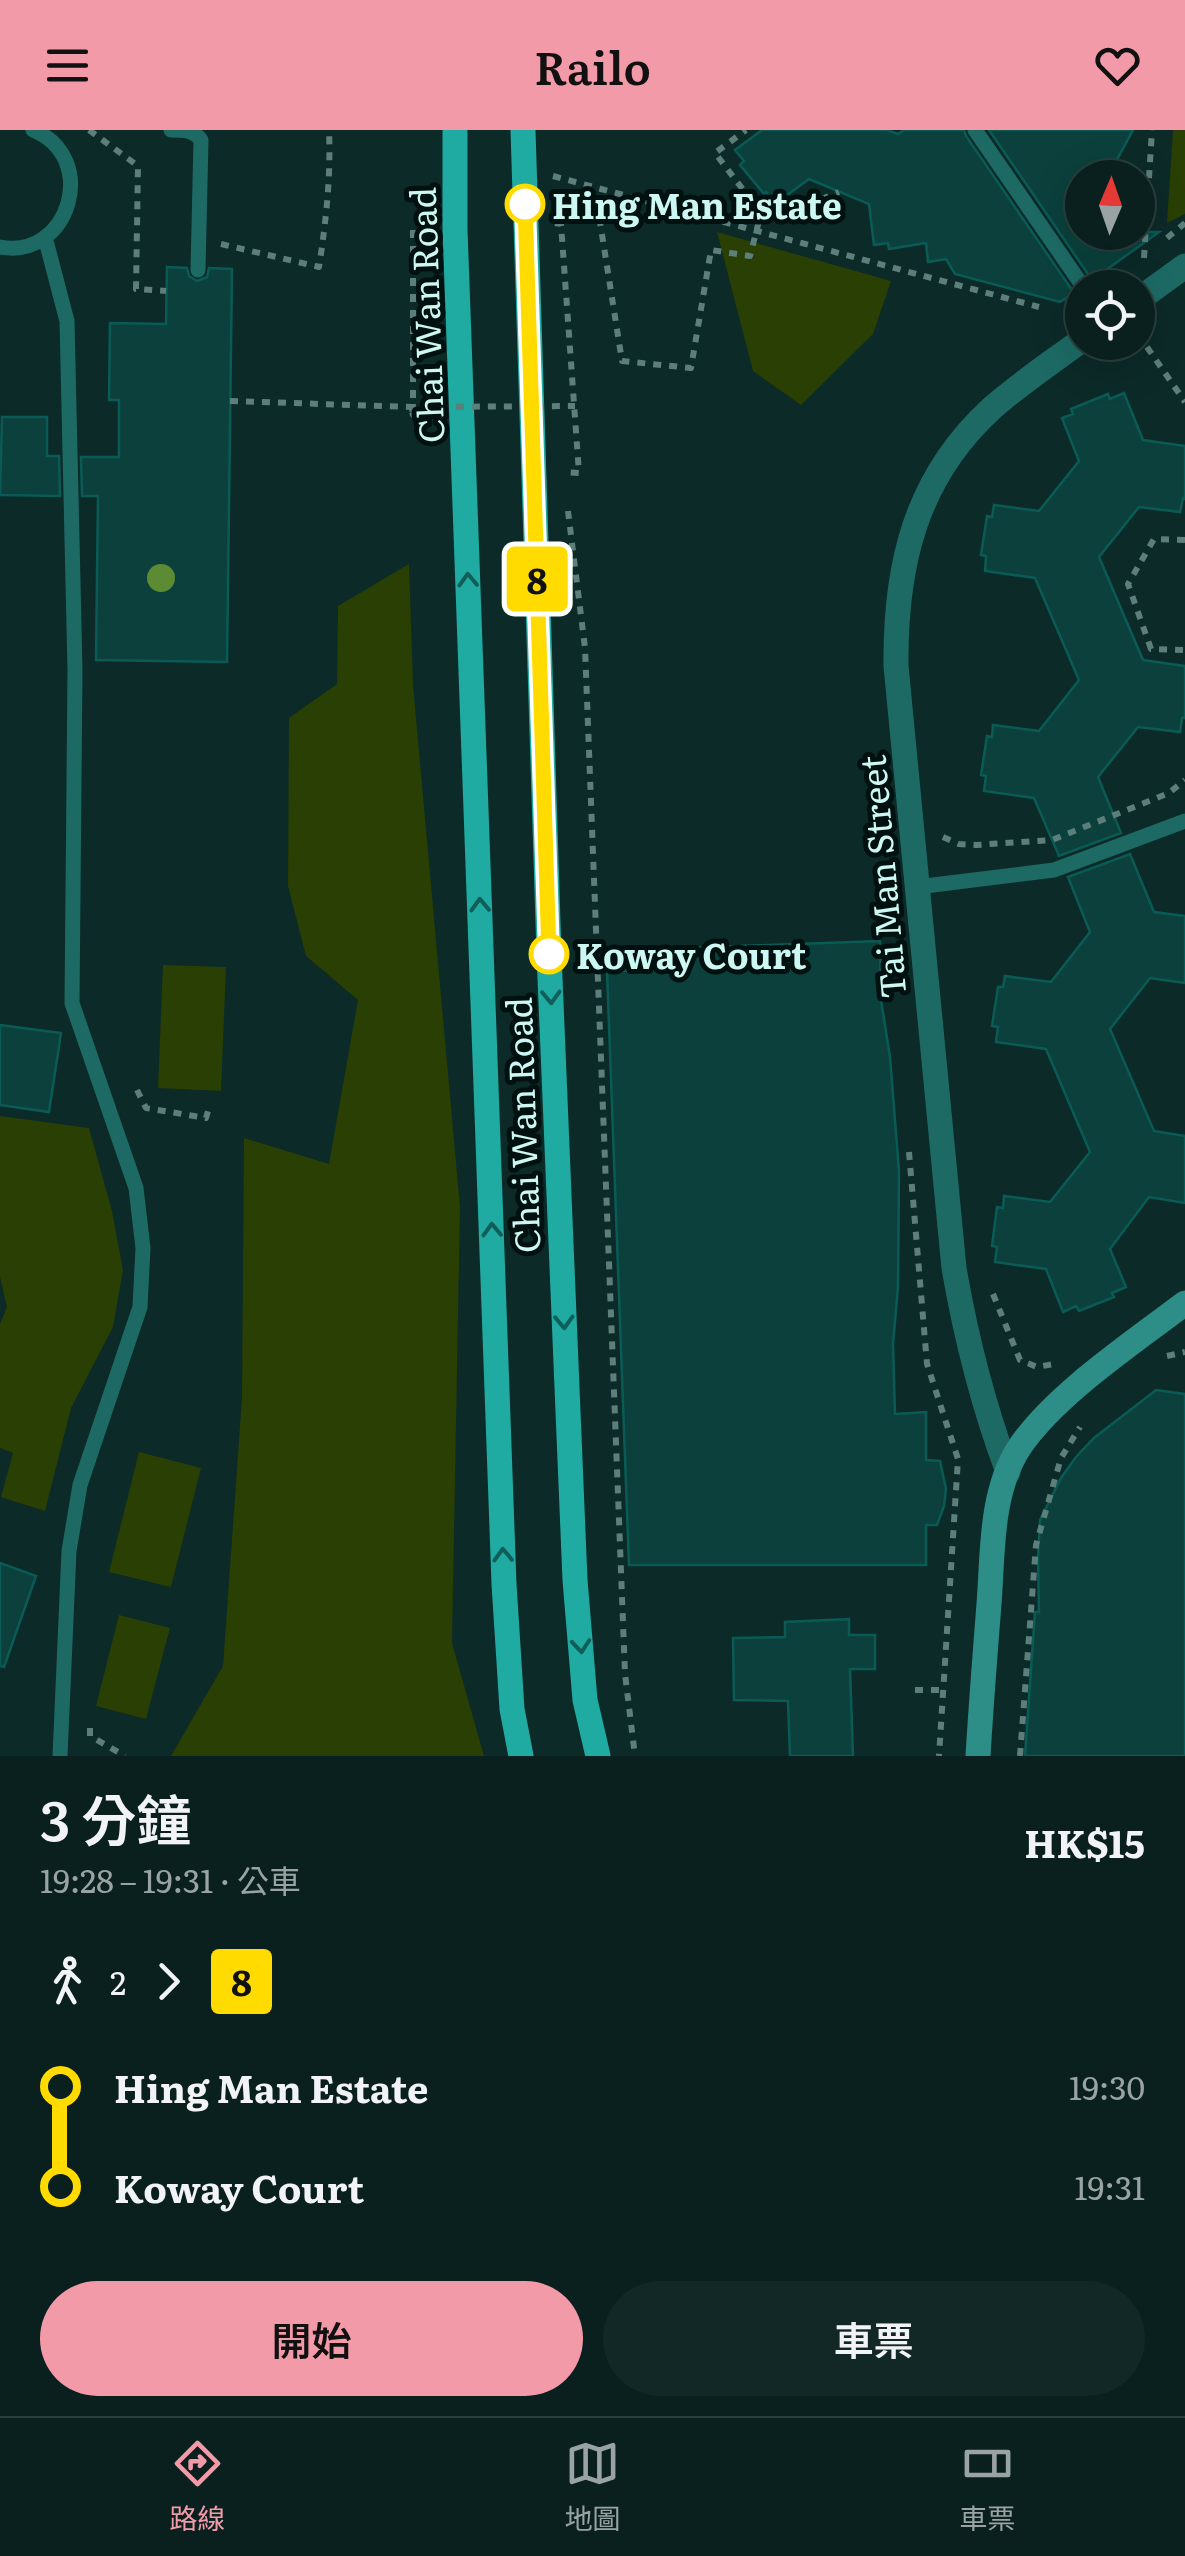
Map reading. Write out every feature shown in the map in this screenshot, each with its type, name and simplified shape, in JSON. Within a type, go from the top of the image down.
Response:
[{"type":"main road","name":"Chai Wan Road","points":[[455,130],[504,1584],[512,1710],[521,1756]]},
{"type":"main road","name":"Chai Wan Road","points":[[523,130],[548,934],[574,1560],[586,1700],[598,1756]]},
{"type":"street","points":[[1155,288],[1185,266]]},
{"type":"street","name":"Tai Man Street","points":[[1008,1472],[965,1336],[954,1268],[896,666],[896,626],[906,548],[935,478],[971,430],[1006,396],[1065,353]]},
{"type":"street","points":[[978,1756],[998,1505],[1017,1452],[1054,1408],[1185,1303]]},
{"type":"lane","points":[[0,247],[27,246],[45,237],[60,223],[69,204],[72,184],[67,164],[56,146],[33,130]]},
{"type":"lane","points":[[171,130],[188,130],[201,140],[198,270]]},
{"type":"lane","points":[[975,130],[1072,270]]},
{"type":"lane","points":[[45,237],[67,320],[75,670],[72,1003],[136,1188],[144,1248],[140,1307],[80,1485],[70,1550],[60,1756]]},
{"type":"lane","points":[[917,887],[1054,870],[1180,820]]},
{"type":"path","points":[[89,130],[138,166],[136,289],[166,290]]},
{"type":"path","points":[[221,244],[319,267],[328,206],[329,130]]},
{"type":"path","points":[[746,130],[715,153],[762,213],[776,218],[840,192]]},
{"type":"path","points":[[1144,258],[1152,130]]},
{"type":"path","points":[[552,159],[557,300]]},
{"type":"path","points":[[553,176],[1038,307]]},
{"type":"path","points":[[554,197],[600,222],[622,362],[692,368],[711,250],[750,256],[762,213]]},
{"type":"path","points":[[561,224],[579,473],[564,472],[563,453]]},
{"type":"path","points":[[413,229],[412,409],[413,414],[443,415]]},
{"type":"path","points":[[1155,359],[1185,402]]},
{"type":"path","points":[[561,396],[562,415]]},
{"type":"path","points":[[230,401],[412,409],[575,406]]},
{"type":"path","points":[[566,492],[585,648],[625,1674],[636,1756]]},
{"type":"path","points":[[1185,540],[1154,539],[1128,584],[1151,649],[1185,650]]},
{"type":"path","points":[[943,837],[976,846],[1052,840],[1170,793],[1185,780]]},
{"type":"path","points":[[137,1090],[146,1108],[206,1118],[210,1104]]},
{"type":"path","points":[[988,1283],[1020,1360],[1037,1367],[1052,1366],[1067,1354]]},
{"type":"path","points":[[1154,1366],[1169,1354],[1185,1352]]},
{"type":"path","points":[[1020,1756],[1036,1545],[1060,1458],[1082,1423]]},
{"type":"path","points":[[914,1690],[944,1690]]},
{"type":"path","points":[[90,1719],[90,1736],[125,1756]]},
{"type":"green space","points":[[1173,130],[1185,130],[1185,214],[1167,223]]},
{"type":"green space","points":[[717,232],[891,281],[873,334],[801,405],[753,371]]},
{"type":"green space","points":[[409,564],[413,685],[460,1207],[452,1643],[484,1756],[171,1756],[223,1666],[242,1398],[244,1138],[329,1164],[358,1000],[306,956],[288,886],[289,718],[337,684],[338,606]]},
{"type":"green space","points":[[163,965],[226,967],[221,1091],[158,1088]]},
{"type":"green space","points":[[0,1116],[89,1128],[112,1211],[123,1270],[113,1327],[71,1408],[45,1511],[1,1497],[13,1453],[0,1448],[0,1324],[7,1307],[0,1277]]},
{"type":"green space","points":[[139,1452],[201,1468],[171,1587],[109,1572]]},
{"type":"green space","points":[[119,1615],[170,1628],[146,1719],[96,1706]]},
{"type":"building","points":[[762,130],[887,130],[898,134],[904,130],[964,130],[1065,280],[1065,299],[1060,302],[955,274],[946,259],[928,262],[926,243],[889,249],[888,243],[874,245],[869,204],[809,179],[775,204],[740,165],[744,161],[735,150]]},
{"type":"building","points":[[989,130],[1133,130],[1117,160],[1065,160],[1065,241]]},
{"type":"building","points":[[1071,250],[1134,250],[1106,270],[1085,270]]},
{"type":"building","points":[[167,267],[187,268],[189,276],[197,281],[207,277],[209,268],[232,269],[227,662],[96,660],[98,496],[82,496],[81,457],[119,457],[119,400],[109,400],[110,323],[166,324]]},
{"type":"building","points":[[1124,393],[1143,440],[1185,446],[1185,499],[1180,512],[1139,507],[1099,557],[1143,660],[1185,666],[1185,718],[1180,732],[1138,727],[1098,777],[1121,833],[1059,856],[1034,798],[984,791],[986,776],[981,775],[987,736],[992,737],[993,725],[1039,731],[1079,680],[1035,578],[985,571],[986,556],[981,555],[987,516],[992,517],[994,505],[1039,511],[1079,461],[1062,418],[1073,414],[1071,409],[1108,394],[1110,399]]},
{"type":"building","points":[[2,417],[47,417],[47,456],[59,456],[60,496],[0,495]]},
{"type":"building","points":[[1130,854],[1154,912],[1185,916],[1185,983],[1150,978],[1110,1029],[1154,1131],[1185,1136],[1185,1203],[1149,1197],[1110,1249],[1126,1287],[1112,1293],[1114,1297],[1079,1311],[1076,1306],[1063,1312],[1046,1269],[995,1262],[997,1247],[992,1246],[997,1207],[1003,1208],[1004,1196],[1050,1202],[1090,1152],[1046,1049],[996,1042],[998,1027],[992,1026],[998,987],[1003,987],[1005,976],[1051,982],[1090,932],[1068,877]]},
{"type":"building","name":"Koway Court","points":[[880,941],[881,1000],[899,1171],[898,1287],[893,1344],[895,1414],[926,1412],[926,1460],[940,1461],[946,1489],[937,1525],[926,1525],[926,1565],[629,1565],[607,971],[653,970],[653,949]]},
{"type":"building","points":[[0,1025],[61,1033],[49,1112],[0,1105]]},
{"type":"building","points":[[1156,1390],[1185,1394],[1185,1756],[1025,1756],[1035,1612],[1039,1612],[1040,1520],[1076,1457],[1094,1438]]},
{"type":"building","points":[[0,1563],[36,1576],[4,1667],[0,1666]]},
{"type":"building","points":[[849,1619],[849,1635],[875,1635],[875,1669],[850,1669],[853,1756],[790,1756],[788,1701],[734,1700],[733,1638],[785,1637],[785,1622]]},
{"type":"bus line","name":"8","points":[[525,204],[549,954]]},
{"type":"place","name":"Hing Man Estate","points":[[525,204]]},
{"type":"place","name":"Koway Court","points":[[549,954]]}]
